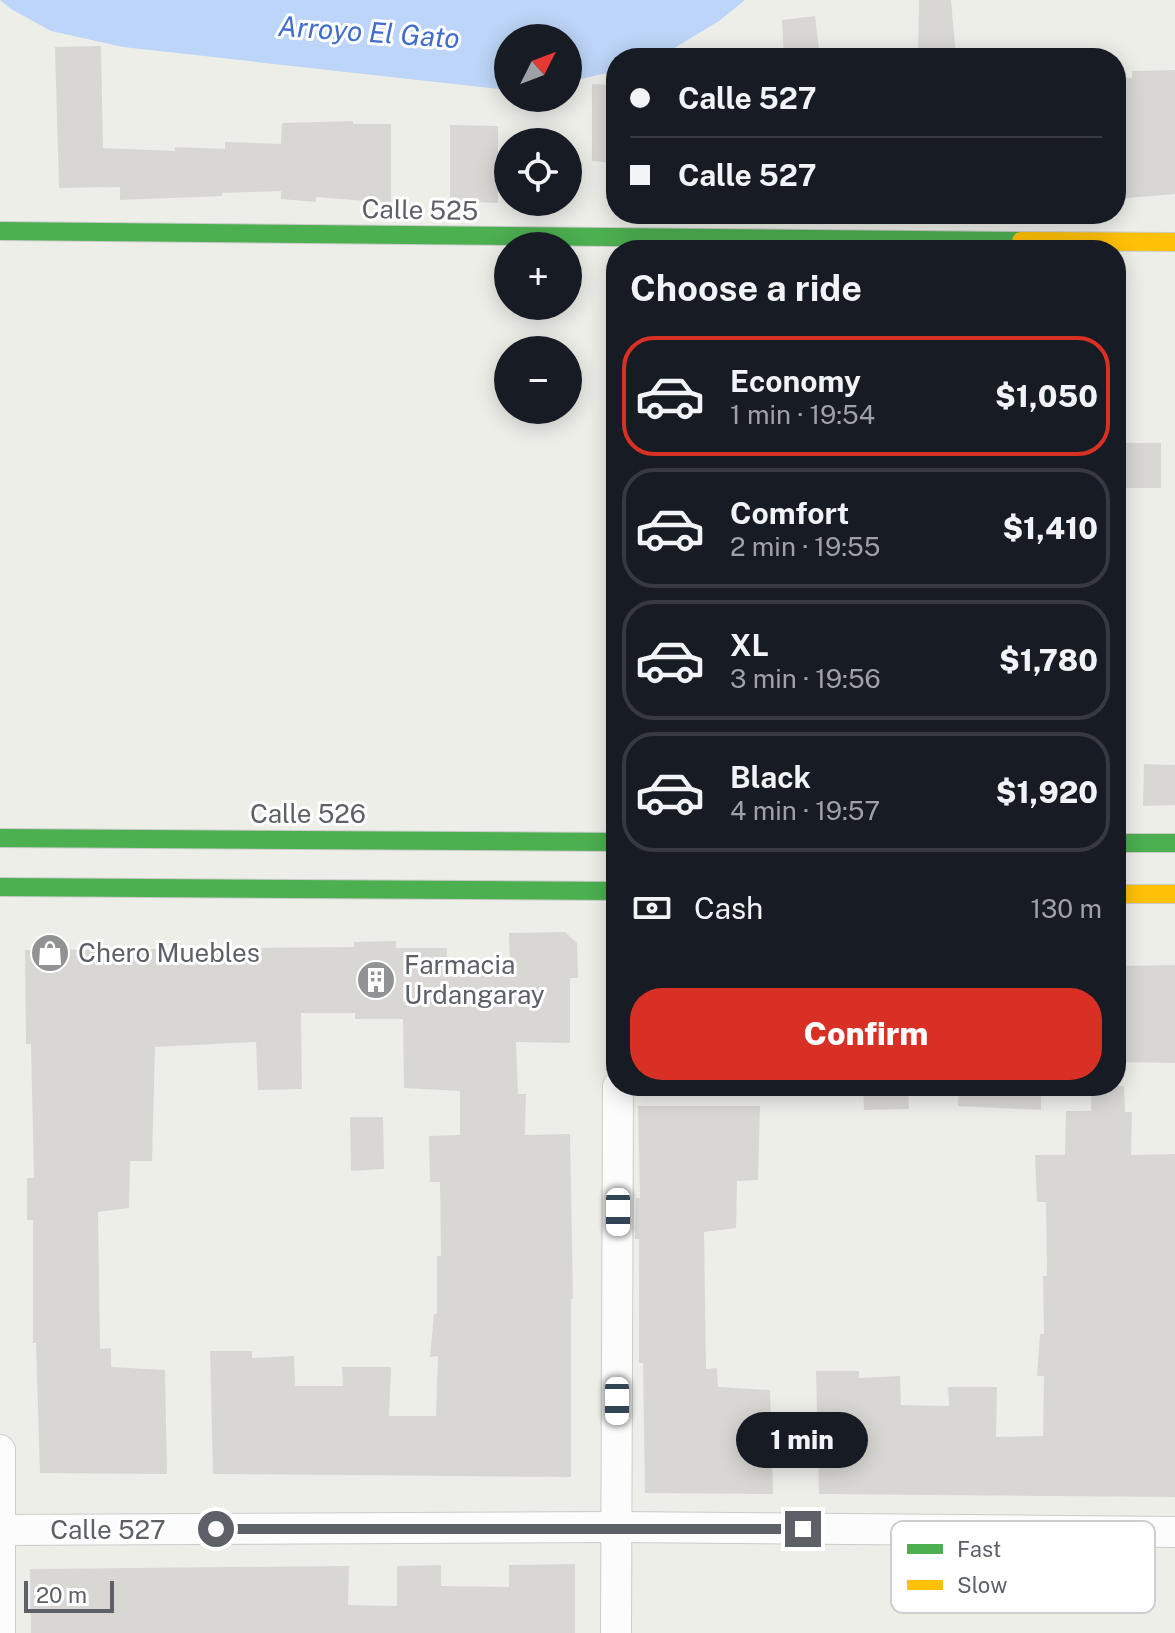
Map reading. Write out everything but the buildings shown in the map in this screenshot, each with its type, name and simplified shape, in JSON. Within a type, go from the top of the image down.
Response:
[{"type":"main road","name":"Calle 525","points":[[0,231],[606,244]]},
{"type":"main road","name":"Calle 525","points":[[1126,242],[1175,242]]},
{"type":"main road","name":"Calle 526","points":[[0,838],[606,842]]},
{"type":"main road","points":[[1126,843],[1175,843]]},
{"type":"main road","points":[[0,887],[606,891]]},
{"type":"main road","points":[[1126,894],[1175,894]]},
{"type":"street","points":[[616,1633],[618,1096]]},
{"type":"street","points":[[0,1450],[0,1633]]},
{"type":"street","name":"Calle 527","points":[[0,1530],[617,1527],[891,1529]]},
{"type":"street","name":"Calle 527","points":[[1155,1532],[1175,1532]]},
{"type":"water","name":"Arroyo El Gato","points":[[0,0],[745,0],[719,21],[674,48],[606,48],[606,73],[582,79],[582,24],[494,24],[494,88],[123,47],[51,31]]},
{"type":"traffic: fast","points":[[0,231],[919,240]]},
{"type":"traffic: fast","points":[[0,838],[606,842]]},
{"type":"traffic: fast","points":[[1126,843],[1175,843]]},
{"type":"traffic: fast","points":[[0,887],[606,891]]},
{"type":"traffic: slow","points":[[1126,242],[1175,242]]},
{"type":"traffic: slow","points":[[1126,894],[1175,894]]},
{"type":"place","name":"Chero Muebles","points":[[50,953]]},
{"type":"place","name":"Farmacia Urdangaray","points":[[376,980]]},
{"type":"route","points":[[216,1529],[803,1529]]}]
